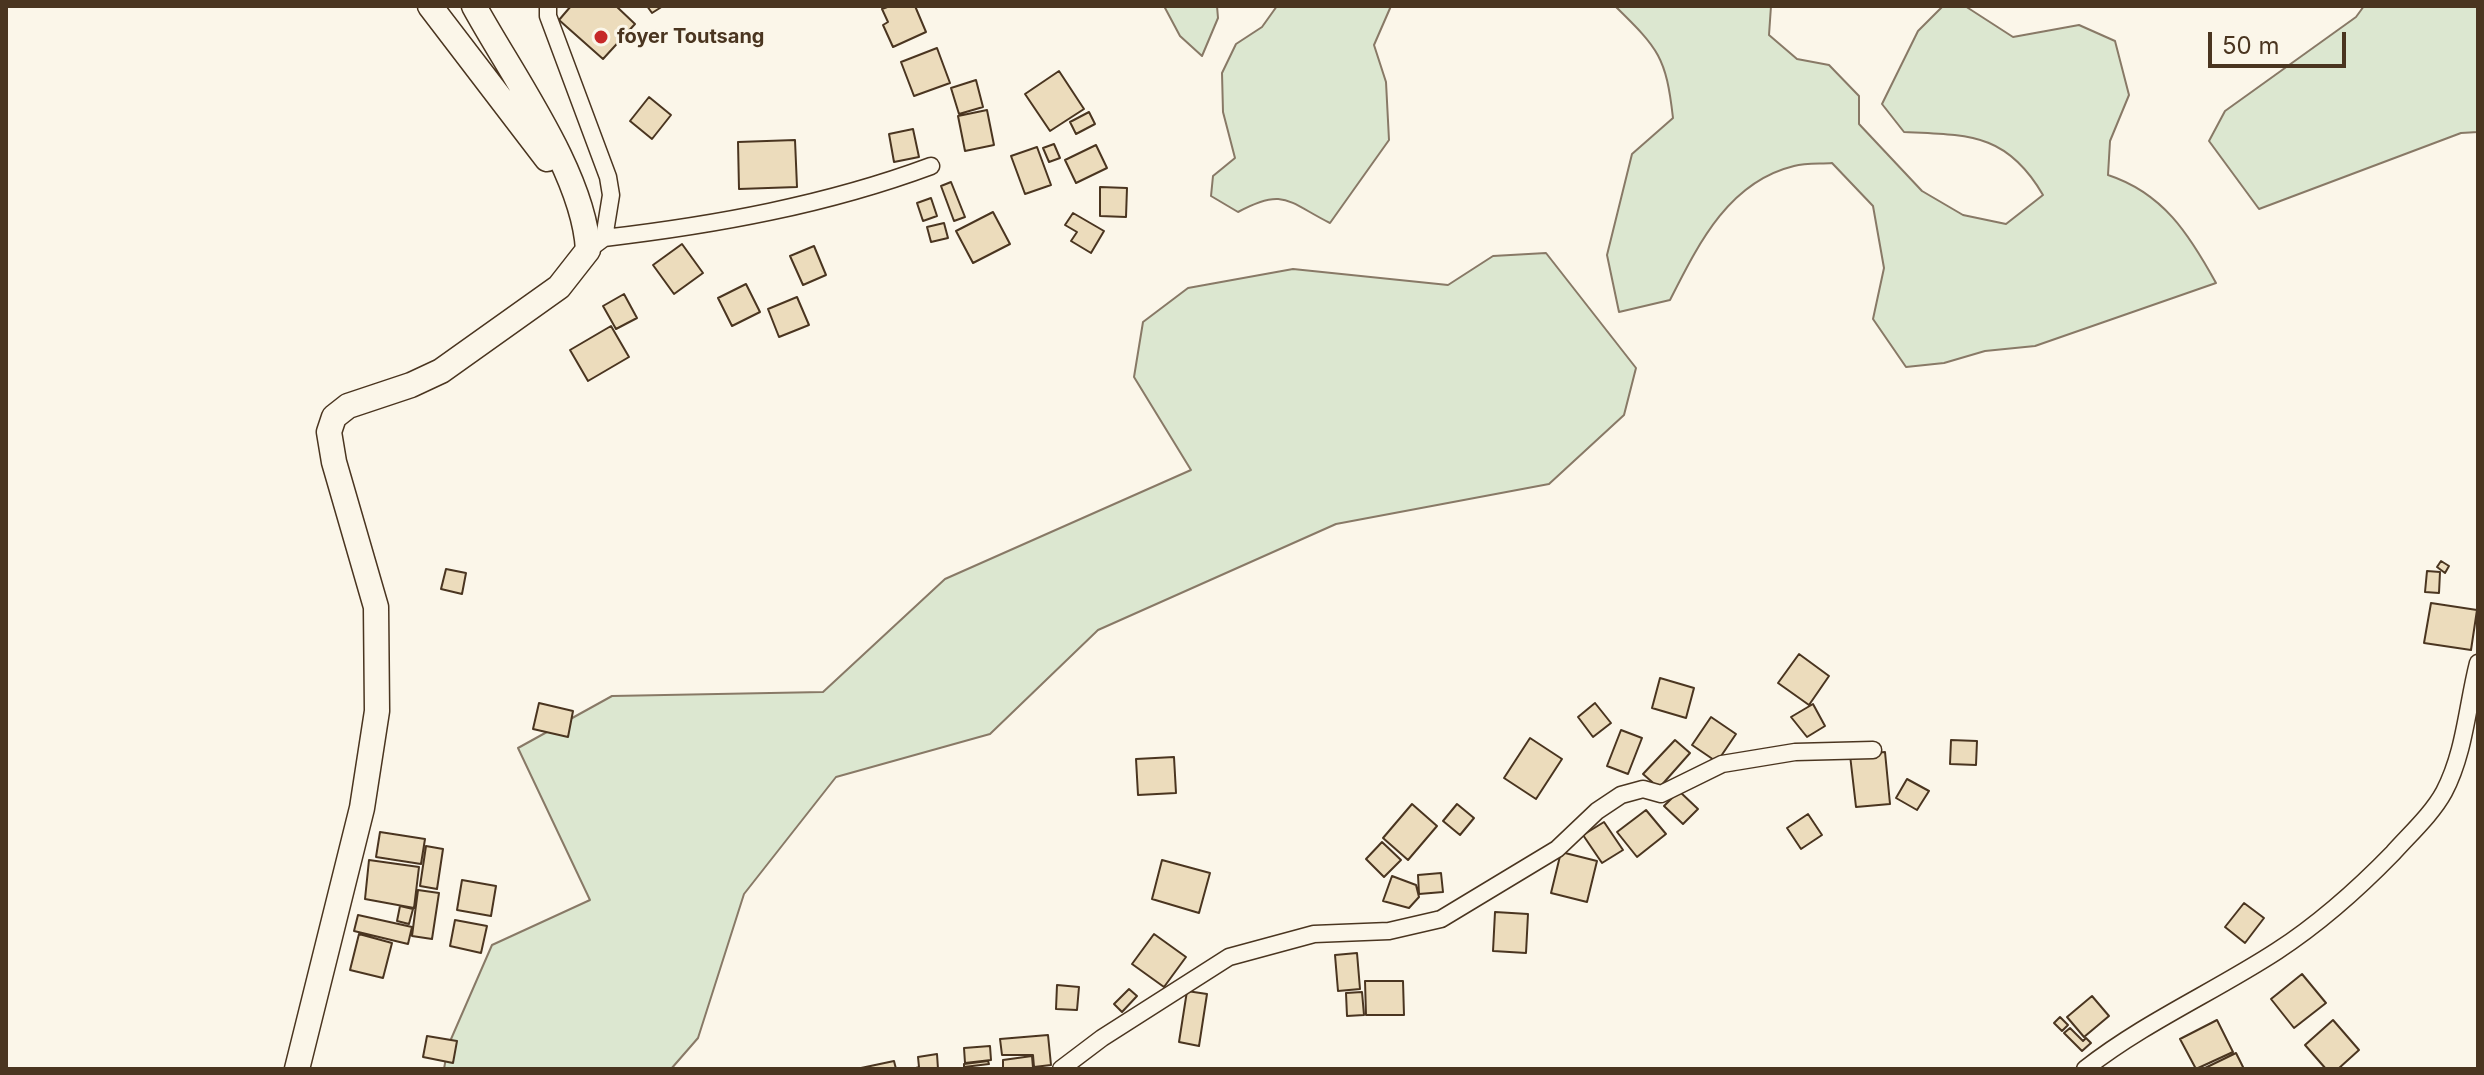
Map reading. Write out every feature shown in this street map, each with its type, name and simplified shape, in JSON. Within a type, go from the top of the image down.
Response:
[{"type":"street","points":[[430,6],[578,198]]},
{"type":"street","points":[[474,6],[548,137],[578,198],[587,229],[596,244]]},
{"type":"street","points":[[297,1069],[362,808],[377,711],[376,607],[334,462],[329,432],[334,417],[348,406],[411,385],[441,371],[559,287],[596,244],[611,195],[608,177],[548,16],[548,6]]},
{"type":"street","points":[[596,244],[833,198],[863,191],[931,166]]},
{"type":"street","points":[[2085,1069],[2153,1021],[2276,951],[2328,914],[2379,867],[2443,794],[2455,766],[2469,714],[2478,663]]},
{"type":"street","points":[[1061,1069],[1102,1038],[1229,957],[1314,934],[1389,931],[1441,919],[1557,849],[1597,811],[1621,795],[1643,789],[1661,794],[1722,764],[1795,752],[1873,750]]},
{"type":"green space","points":[[1164,6],[1217,6],[1218,18],[1202,56],[1180,36]]},
{"type":"green space","points":[[1277,6],[1391,6],[1374,45],[1386,82],[1389,140],[1330,223],[1286,200],[1266,200],[1238,212],[1211,196],[1213,176],[1235,158],[1223,112],[1222,73],[1236,44],[1262,27]]},
{"type":"green space","points":[[1615,6],[1771,6],[1769,35],[1797,59],[1829,65],[1859,96],[1859,124],[1922,191],[1963,215],[2006,224],[2043,195],[2015,159],[1984,141],[1948,134],[1904,132],[1882,104],[1918,31],[1943,6],[1965,6],[2013,37],[2079,25],[2115,41],[2129,95],[2110,141],[2108,175],[2144,193],[2172,217],[2216,283],[2035,346],[1985,351],[1944,363],[1906,367],[1873,319],[1884,268],[1873,206],[1832,163],[1794,166],[1771,174],[1751,186],[1718,218],[1670,300],[1619,312],[1607,255],[1632,154],[1673,118],[1667,81],[1658,55],[1642,33]]},
{"type":"green space","points":[[2364,6],[2478,6],[2478,132],[2461,133],[2259,209],[2209,141],[2225,111],[2356,17]]},
{"type":"green space","points":[[1546,253],[1636,368],[1624,415],[1549,484],[1336,524],[1098,630],[990,734],[836,777],[744,894],[698,1038],[671,1069],[444,1069],[448,1046],[492,945],[590,900],[518,748],[612,696],[823,692],[945,579],[1191,470],[1134,377],[1143,322],[1188,288],[1293,269],[1448,285],[1493,256]]},
{"type":"building","name":"foyer Toutsang","points":[[571,6],[616,6],[635,24],[603,59],[559,20]]},
{"type":"building","points":[[647,6],[663,6],[652,13]]},
{"type":"building","points":[[915,6],[926,32],[893,47],[883,25],[888,22],[882,9]]},
{"type":"building","points":[[937,48],[950,83],[914,96],[901,62]]},
{"type":"building","points":[[1059,71],[1084,109],[1050,131],[1025,94]]},
{"type":"building","points":[[976,80],[983,107],[959,114],[951,88]]},
{"type":"building","points":[[649,97],[671,115],[652,139],[630,121]]},
{"type":"building","points":[[987,110],[994,145],[965,151],[958,116]]},
{"type":"building","points":[[1089,112],[1095,124],[1076,134],[1070,122]]},
{"type":"building","points":[[913,129],[919,157],[894,162],[889,134]]},
{"type":"building","points":[[795,140],[797,187],[739,189],[738,142]]},
{"type":"building","points":[[1054,144],[1060,158],[1049,162],[1043,148]]},
{"type":"building","points":[[1096,145],[1107,168],[1076,183],[1065,160]]},
{"type":"building","points":[[1037,147],[1051,185],[1025,194],[1011,156]]},
{"type":"building","points":[[951,182],[965,217],[954,221],[941,186]]},
{"type":"building","points":[[1100,187],[1127,188],[1126,217],[1100,216]]},
{"type":"building","points":[[931,198],[937,216],[923,221],[917,203]]},
{"type":"building","points":[[993,212],[1010,244],[973,263],[956,231]]},
{"type":"building","points":[[1073,213],[1104,231],[1091,253],[1071,241],[1077,232],[1065,225]]},
{"type":"building","points":[[944,223],[948,238],[931,242],[927,227]]},
{"type":"building","points":[[682,244],[703,273],[674,294],[653,265]]},
{"type":"building","points":[[814,246],[826,275],[803,285],[790,256]]},
{"type":"building","points":[[746,284],[760,312],[732,326],[718,298]]},
{"type":"building","points":[[624,294],[637,318],[616,329],[603,306]]},
{"type":"building","points":[[797,297],[809,325],[779,337],[768,309]]},
{"type":"building","points":[[611,326],[629,357],[588,381],[570,350]]},
{"type":"building","points":[[2441,561],[2449,566],[2445,573],[2437,567]]},
{"type":"building","points":[[446,569],[466,573],[462,594],[441,589]]},
{"type":"building","points":[[2427,571],[2440,572],[2439,593],[2425,592]]},
{"type":"building","points":[[2431,603],[2477,610],[2471,650],[2424,643]]},
{"type":"building","points":[[1799,654],[1829,676],[1809,705],[1778,683]]},
{"type":"building","points":[[1660,678],[1694,688],[1686,718],[1652,708]]},
{"type":"building","points":[[539,703],[573,711],[568,737],[533,729]]},
{"type":"building","points":[[1595,703],[1611,723],[1593,737],[1578,717]]},
{"type":"building","points":[[1813,704],[1825,726],[1807,737],[1791,717]]},
{"type":"building","points":[[1711,717],[1736,734],[1717,762],[1692,745]]},
{"type":"building","points":[[1621,730],[1642,738],[1628,774],[1607,766]]},
{"type":"building","points":[[1530,738],[1562,759],[1536,799],[1504,778]]},
{"type":"building","points":[[1675,740],[1690,753],[1659,788],[1643,774]]},
{"type":"building","points":[[1951,740],[1977,741],[1976,765],[1950,764]]},
{"type":"building","points":[[1885,752],[1890,804],[1856,807],[1850,755]]},
{"type":"building","points":[[1174,757],[1176,793],[1138,795],[1136,759]]},
{"type":"building","points":[[1907,779],[1929,791],[1917,810],[1896,798]]},
{"type":"building","points":[[1679,791],[1698,809],[1683,824],[1664,806]]},
{"type":"building","points":[[1412,804],[1437,826],[1408,860],[1383,838]]},
{"type":"building","points":[[1457,804],[1474,818],[1460,835],[1443,821]]},
{"type":"building","points":[[1646,810],[1666,834],[1637,857],[1617,832]]},
{"type":"building","points":[[1808,814],[1822,835],[1801,849],[1787,828]]},
{"type":"building","points":[[1604,822],[1623,850],[1602,863],[1583,835]]},
{"type":"building","points":[[380,832],[425,839],[421,864],[376,857]]},
{"type":"building","points":[[1382,842],[1401,860],[1384,877],[1366,859]]},
{"type":"building","points":[[426,846],[443,849],[437,889],[420,886]]},
{"type":"building","points":[[1561,852],[1597,861],[1587,902],[1551,893]]},
{"type":"building","points":[[369,860],[419,867],[414,908],[365,899]]},
{"type":"building","points":[[1162,860],[1210,873],[1199,913],[1152,899]]},
{"type":"building","points":[[1441,873],[1443,892],[1419,894],[1418,875]]},
{"type":"building","points":[[1392,876],[1416,885],[1419,897],[1409,908],[1383,901]]},
{"type":"building","points":[[462,880],[496,886],[491,916],[457,910]]},
{"type":"building","points":[[418,890],[439,893],[432,939],[412,936]]},
{"type":"building","points":[[2244,903],[2264,918],[2245,943],[2225,927]]},
{"type":"building","points":[[400,906],[413,909],[409,924],[397,921]]},
{"type":"building","points":[[1495,912],[1528,914],[1526,953],[1493,951]]},
{"type":"building","points":[[358,915],[412,927],[408,944],[354,931]]},
{"type":"building","points":[[455,920],[487,926],[481,953],[450,946]]},
{"type":"building","points":[[359,934],[392,943],[383,978],[350,970]]},
{"type":"building","points":[[1154,934],[1186,957],[1164,987],[1132,964]]},
{"type":"building","points":[[1357,953],[1360,989],[1338,991],[1335,955]]},
{"type":"building","points":[[2302,974],[2326,1003],[2294,1028],[2271,999]]},
{"type":"building","points":[[1365,981],[1403,981],[1404,1015],[1366,1015]]},
{"type":"building","points":[[1057,985],[1079,987],[1077,1010],[1056,1009]]},
{"type":"building","points":[[1129,989],[1137,996],[1122,1012],[1114,1004]]},
{"type":"building","points":[[1187,991],[1207,994],[1199,1046],[1179,1042]]},
{"type":"building","points":[[1362,992],[1364,1015],[1347,1016],[1346,993]]},
{"type":"building","points":[[2092,996],[2109,1016],[2084,1037],[2067,1017]]},
{"type":"building","points":[[2060,1017],[2068,1025],[2062,1031],[2054,1023]]},
{"type":"building","points":[[2217,1020],[2233,1052],[2196,1069],[2180,1039]]},
{"type":"building","points":[[2333,1020],[2359,1050],[2338,1069],[2326,1069],[2305,1045]]},
{"type":"building","points":[[2070,1028],[2083,1041],[2086,1038],[2091,1043],[2082,1051],[2064,1033]]},
{"type":"building","points":[[1048,1035],[1051,1065],[1034,1067],[1033,1055],[1002,1055],[1000,1039]]},
{"type":"building","points":[[427,1036],[457,1041],[453,1063],[423,1057]]},
{"type":"building","points":[[990,1046],[991,1060],[965,1063],[964,1048]]},
{"type":"building","points":[[2236,1053],[2244,1069],[2205,1069],[2205,1068]]},
{"type":"building","points":[[937,1054],[938,1069],[913,1069],[919,1067],[918,1057]]},
{"type":"building","points":[[1032,1056],[1033,1068],[1044,1069],[1003,1069],[1003,1060]]},
{"type":"building","points":[[894,1061],[896,1069],[861,1069],[861,1068]]},
{"type":"building","points":[[988,1061],[989,1064],[964,1067],[964,1064]]},
{"type":"place","name":"foyer Toutsang","points":[[601,37]]}]
